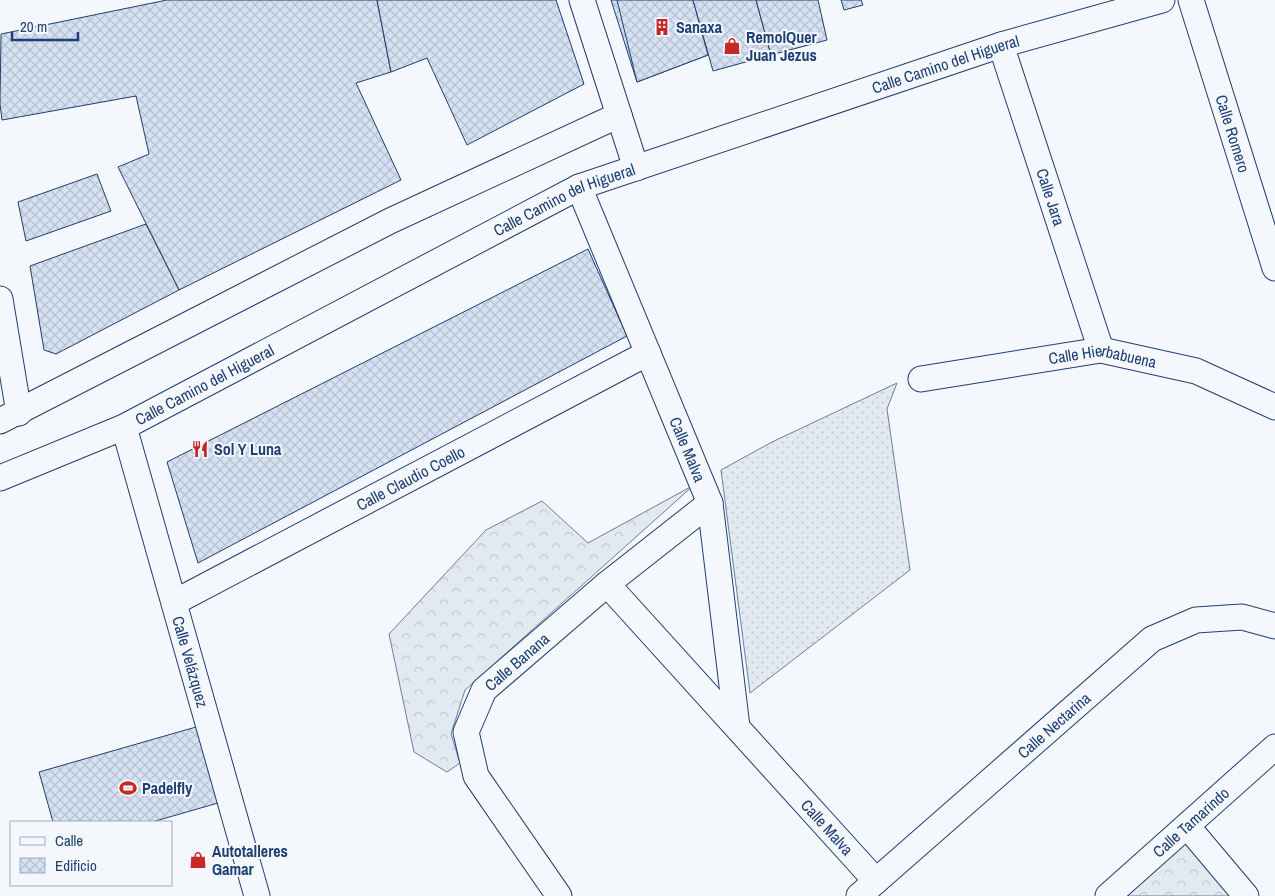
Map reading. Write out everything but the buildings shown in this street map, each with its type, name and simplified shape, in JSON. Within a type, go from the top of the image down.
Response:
[{"type":"street","points":[[582,0],[636,168]]},
{"type":"street","name":"Calle Camino del Higueral","points":[[0,478],[124,427],[579,187],[1000,45],[1162,0]]},
{"type":"street","name":"Calle Romero","points":[[1191,0],[1275,268]]},
{"type":"street","name":"Calle Jara","points":[[1000,45],[1101,350]]},
{"type":"street","points":[[0,299],[9,417],[390,221],[619,116]]},
{"type":"street","name":"Calle Malva","points":[[579,187],[710,503],[737,728]]},
{"type":"street","name":"Calle Hierbabuena","points":[[921,379],[1101,350],[1196,371],[1275,407]]},
{"type":"street","name":"Calle Claudio Coello","points":[[175,602],[648,353]]},
{"type":"street","name":"Calle Velázquez","points":[[124,427],[257,896]]},
{"type":"street","name":"Calle Banana","points":[[559,896],[476,776],[466,732],[484,690],[606,584],[710,503]]},
{"type":"street","name":"Calle Malva","points":[[606,584],[737,728],[867,888]]},
{"type":"street","name":"Calle Nectarina","points":[[867,888],[1152,639],[1196,620],[1242,617],[1275,626]]},
{"type":"street","name":"Calle Tamarindo","points":[[1108,896],[1275,747]]},
{"type":"street","points":[[1187,826],[1246,896]]},
{"type":"green space","points":[[897,383],[887,409],[910,570],[750,693],[721,470],[772,442]]},
{"type":"green space","points":[[694,485],[465,690],[451,734],[460,763],[447,772],[414,752],[389,634],[486,530],[542,501],[588,543]]},
{"type":"green space","points":[[1187,836],[1237,896],[1117,896]]},
{"type":"place","name":"Sanaxa","points":[[662,27]]},
{"type":"place","name":"RemolQuer Juan Jezus","points":[[732,46]]},
{"type":"place","name":"Sol Y Luna","points":[[200,449]]},
{"type":"place","name":"Padelfly","points":[[128,788]]},
{"type":"place","name":"Autotalleres Gamar","points":[[198,860]]}]
